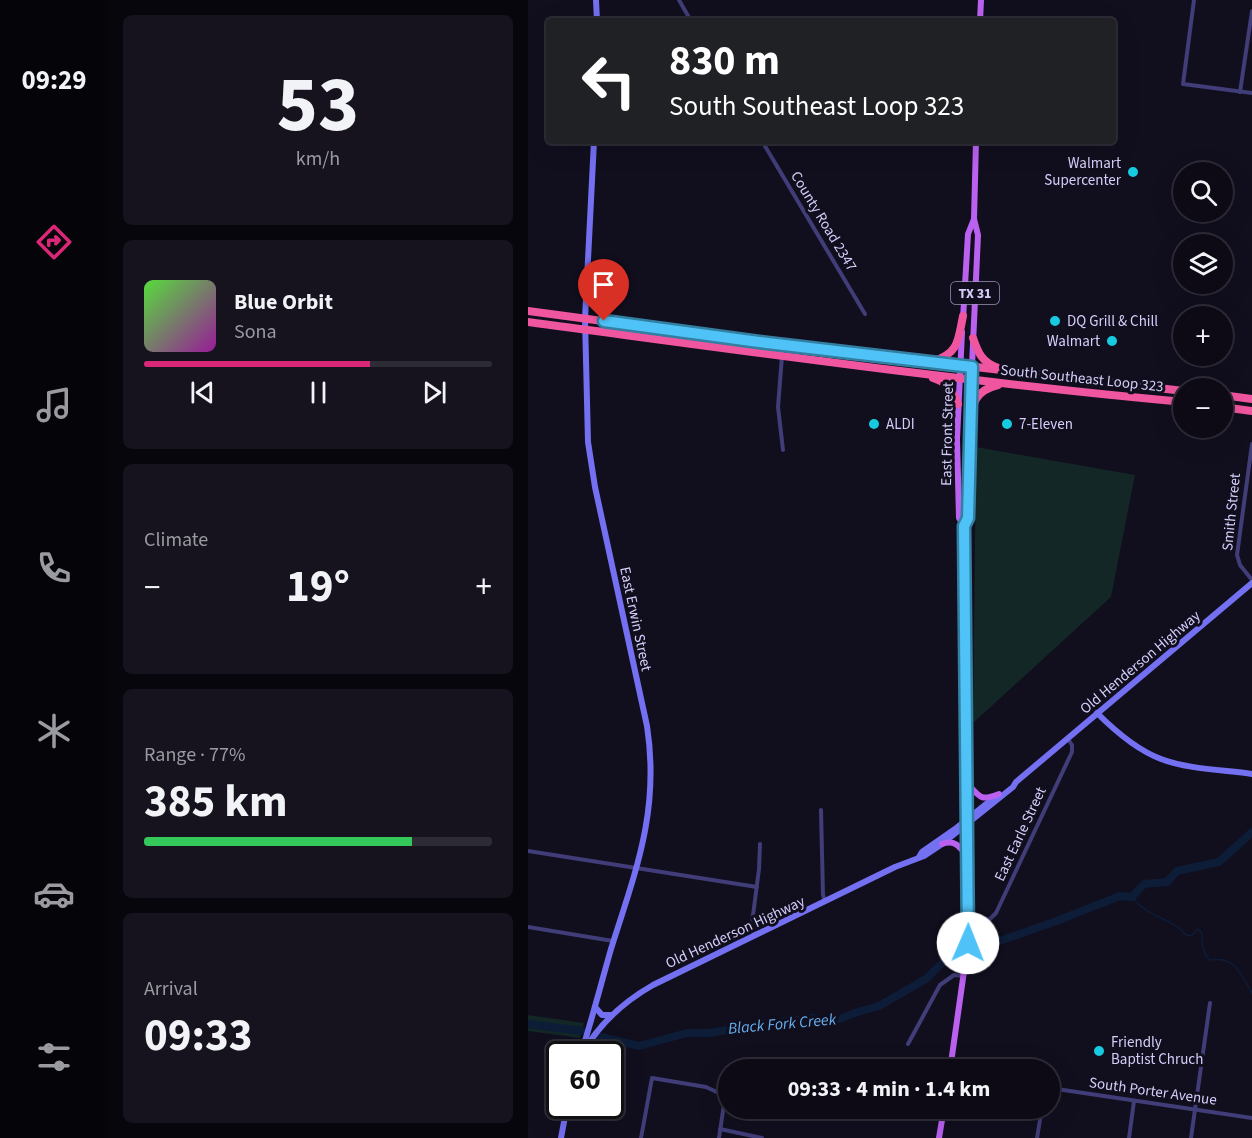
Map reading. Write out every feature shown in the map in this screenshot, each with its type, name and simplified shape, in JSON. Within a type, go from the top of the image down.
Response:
[{"type":"highway","name":"South Southeast Loop 323","points":[[528,311],[759,342],[1173,390]]},
{"type":"highway","points":[[930,362],[947,356],[954,350],[963,316]]},
{"type":"highway","name":"South Southeast Loop 323","points":[[528,322],[782,356],[1173,401]]},
{"type":"highway","points":[[973,338],[978,354],[984,360],[1011,372]]},
{"type":"highway","points":[[911,371],[947,383],[958,404]]},
{"type":"highway","points":[[969,432],[977,396],[986,388],[1004,383]]},
{"type":"highway","points":[[1134,398],[1136,387]]},
{"type":"highway","points":[[1233,396],[1252,399]]},
{"type":"highway","points":[[1233,408],[1252,411]]},
{"type":"main road","points":[[596,0],[597,18]]},
{"type":"main road","points":[[980,18],[981,0]]},
{"type":"main road","name":"East Erwin Street","points":[[586,1041],[636,869],[649,811],[651,779],[650,749],[644,714],[590,458],[586,421],[585,319],[594,144]]},
{"type":"main road","name":"TX 31","points":[[974,219],[976,144]]},
{"type":"main road","name":"East Front Street","points":[[964,526],[959,518],[958,404],[968,234],[974,219]]},
{"type":"main road","name":"East Front Street","points":[[952,1059],[964,976],[969,920],[964,526],[968,518],[969,432],[978,235],[974,219]]},
{"type":"main road","name":"Old Henderson Highway","points":[[919,857],[1068,739],[1252,581]]},
{"type":"main road","points":[[1097,713],[1116,732],[1159,759],[1252,774]]},
{"type":"main road","name":"Old Henderson Highway","points":[[590,1041],[612,1015],[652,985],[924,856],[968,825],[1016,782]]},
{"type":"main road","points":[[967,783],[976,794],[983,798],[999,794]]},
{"type":"main road","points":[[942,844],[956,843],[968,857]]},
{"type":"main road","points":[[595,1007],[602,1015],[612,1015]]},
{"type":"main road","points":[[561,1138],[565,1119]]},
{"type":"main road","points":[[939,1138],[942,1119]]},
{"type":"street","points":[[679,0],[690,18]]},
{"type":"street","points":[[1194,0],[1183,84],[1252,93]]},
{"type":"street","points":[[1240,92],[1252,11]]},
{"type":"street","name":"County Road 2347","points":[[764,144],[865,314]]},
{"type":"street","points":[[782,356],[778,407],[783,450]]},
{"type":"street","name":"Smith Street","points":[[1252,444],[1237,555],[1240,565],[1252,581]]},
{"type":"street","name":"East Earle Street","points":[[969,920],[990,919],[996,914],[1072,752],[1072,745],[1068,739]]},
{"type":"street","points":[[821,810],[825,902]]},
{"type":"street","points":[[754,936],[752,923],[760,844]]},
{"type":"street","points":[[528,851],[757,887]]},
{"type":"street","points":[[528,927],[614,941]]},
{"type":"street","points":[[908,1044],[940,985],[954,975],[964,976]]},
{"type":"street","points":[[1191,1138],[1210,1003]]},
{"type":"street","points":[[641,1138],[652,1078],[714,1089],[723,1097],[719,1138]]},
{"type":"street","name":"South Porter Avenue","points":[[1060,1090],[1252,1118]]},
{"type":"street","points":[[1129,1138],[1134,1101]]},
{"type":"street","points":[[1037,1138],[1040,1119]]},
{"type":"street","points":[[720,1129],[748,1133],[762,1138]]},
{"type":"green space","points":[[976,447],[1135,475],[1111,597],[973,723]]},
{"type":"green space","points":[[528,1015],[584,1023],[580,1038],[528,1031]]},
{"type":"waterway","name":"Black Fork Creek","points":[[979,948],[1120,896],[1132,897],[1144,884],[1167,882],[1177,871],[1219,862],[1252,832]]},
{"type":"waterway","points":[[1132,897],[1146,910],[1181,929],[1186,935],[1191,936],[1198,929],[1202,933],[1203,947],[1207,957],[1210,960],[1219,959],[1232,964],[1252,993]]},
{"type":"waterway","name":"Black Fork Creek","points":[[601,1037],[639,1046],[687,1033],[709,1033],[813,1018],[833,1021],[879,1006],[926,979],[942,963],[951,959]]},
{"type":"waterway","name":"Black Fork Creek","points":[[528,1024],[582,1031]]},
{"type":"place","name":"Walmart Supercenter","points":[[1133,172]]},
{"type":"place","name":"DQ Grill & Chill","points":[[1055,321]]},
{"type":"place","name":"Walmart","points":[[1112,341]]},
{"type":"place","name":"ALDI","points":[[874,424]]},
{"type":"place","name":"7-Eleven","points":[[1007,424]]},
{"type":"place","name":"Friendly Baptist Chruch","points":[[1099,1051]]},
{"type":"route","points":[[604,321],[972,367],[968,518],[964,526],[968,943]]}]
